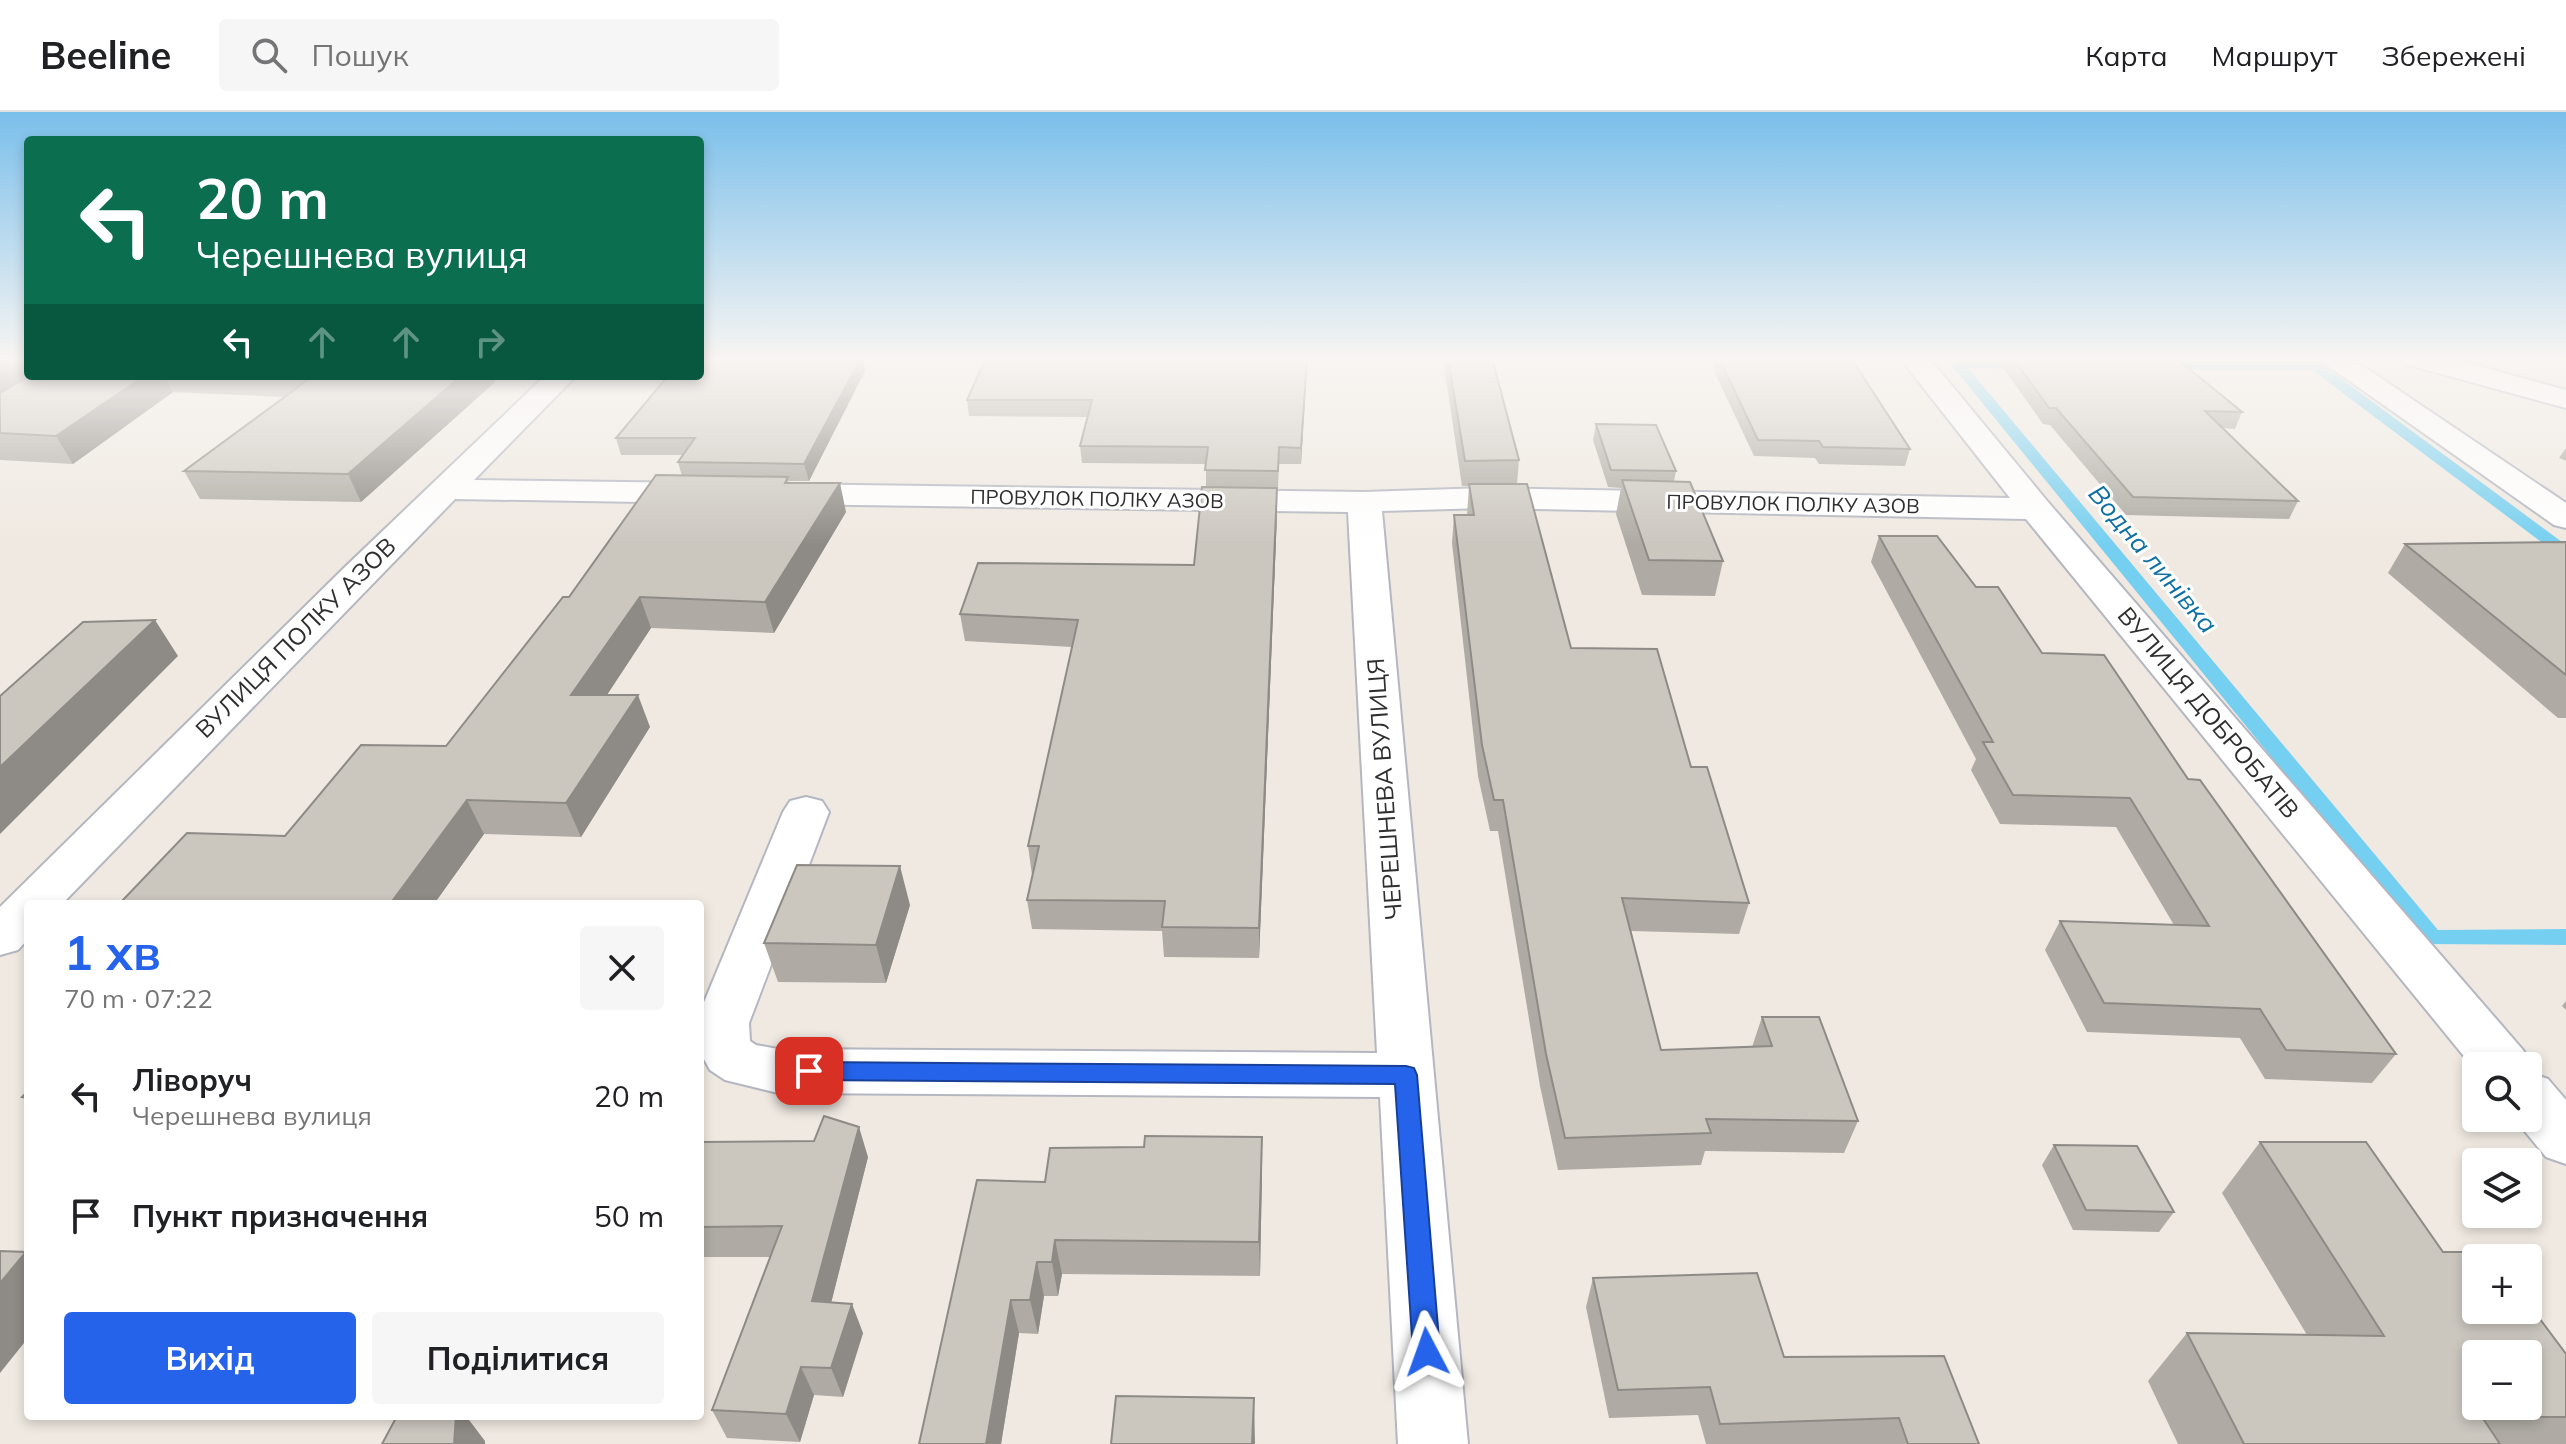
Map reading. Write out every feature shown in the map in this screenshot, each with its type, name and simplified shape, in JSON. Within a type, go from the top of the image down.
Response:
[{"type":"street","name":"ВУЛИЦЯ ПОЛКУ АЗОВ","points":[[37,900],[357,576],[517,420]]},
{"type":"street","name":"ВУЛИЦЯ ДОБРОБАТІВ","points":[[1964,420],[2492,1052]]},
{"type":"street","points":[[2422,420],[2566,518]]},
{"type":"street","name":"ПРОВУЛОК ПОЛКУ АЗОВ","points":[[446,489],[1364,502],[1485,498],[2036,509]]},
{"type":"street","name":"ЧЕРЕШНЕВА ВУЛИЦЯ","points":[[1364,502],[1433,1444]]},
{"type":"street","points":[[806,812],[722,1023],[720,1042],[730,1059],[752,1067],[778,1071],[1406,1075]]},
{"type":"street","points":[[0,937],[24,913]]},
{"type":"street","points":[[2542,1112],[2566,1140]]},
{"type":"building","points":[[0,420],[79,420],[56,436],[0,433]]},
{"type":"building","points":[[253,420],[410,420],[348,474],[184,471]]},
{"type":"building","points":[[631,420],[828,420],[804,464],[678,462],[695,438],[616,438]]},
{"type":"building","points":[[1087,420],[1303,420],[1301,448],[1279,447],[1278,471],[1205,470],[1208,447],[1080,446]]},
{"type":"building","points":[[1458,420],[1508,420],[1519,460],[1465,461]]},
{"type":"building","points":[[1749,420],[1891,420],[1910,449],[1823,447],[1819,441],[1758,440]]},
{"type":"building","points":[[2067,420],[2214,420],[2298,501],[2133,497]]},
{"type":"building","points":[[1596,424],[1656,425],[1676,471],[1611,470]]},
{"type":"building","points":[[656,475],[788,477],[785,483],[840,483],[765,602],[640,597],[571,695],[638,695],[566,803],[467,800],[393,900],[123,900],[187,833],[285,836],[361,745],[446,746],[563,597],[569,597]]},
{"type":"building","points":[[1622,480],[1690,482],[1723,561],[1649,560]]},
{"type":"building","points":[[1469,484],[1527,484],[1571,648],[1657,649],[1691,767],[1707,767],[1749,903],[1622,898],[1661,1050],[1772,1046],[1762,1017],[1819,1017],[1858,1121],[1706,1119],[1711,1133],[1565,1138],[1546,1054],[1503,800],[1494,800],[1482,745],[1454,515],[1474,515]]},
{"type":"building","points":[[1202,487],[1277,488],[1259,928],[1162,927],[1165,901],[1027,900],[1039,846],[1028,846],[1078,620],[960,614],[978,563],[1194,565]]},
{"type":"building","points":[[1879,536],[1937,536],[1976,587],[1998,587],[2042,653],[2104,655],[2188,779],[2200,780],[2396,1054],[2286,1050],[2260,1009],[2104,1003],[2060,921],[2209,926],[2130,798],[2013,795],[1983,742],[1993,742]]},
{"type":"building","points":[[2566,542],[2566,675],[2405,544]]},
{"type":"building","points":[[155,620],[0,767],[0,696],[83,622]]},
{"type":"building","points":[[797,865],[900,866],[876,945],[764,943]]},
{"type":"building","points":[[824,1116],[859,1127],[812,1301],[852,1304],[831,1368],[801,1367],[786,1414],[712,1410],[782,1226],[704,1227],[704,1142],[814,1141]]},
{"type":"building","points":[[1145,1136],[1262,1137],[1259,1242],[1055,1240],[1052,1262],[1037,1262],[1030,1300],[1011,1300],[986,1444],[919,1444],[977,1180],[1045,1182],[1050,1148],[1144,1147]]},
{"type":"building","points":[[2260,1142],[2366,1142],[2443,1252],[2462,1252],[2462,1324],[2542,1322],[2566,1354],[2566,1417],[2542,1417],[2542,1340],[2462,1340],[2462,1420],[2484,1420],[2500,1444],[2244,1444],[2187,1333],[2384,1336]]},
{"type":"building","points":[[2054,1145],[2137,1146],[2174,1212],[2086,1210]]},
{"type":"building","points":[[0,1251],[24,1252],[24,1254],[0,1283]]},
{"type":"building","points":[[1757,1273],[1784,1357],[1944,1356],[1979,1444],[1908,1444],[1899,1418],[1720,1424],[1710,1387],[1618,1390],[1593,1278]]},
{"type":"building","points":[[1116,1396],[1254,1398],[1252,1444],[1111,1444]]},
{"type":"building","points":[[395,1420],[456,1420],[454,1444],[382,1444]]},
{"type":"waterway","name":"Водна линівка","points":[[2004,420],[2432,938],[2566,937]]},
{"type":"waterway","name":"Водна линівка","points":[[2388,420],[2562,550]]},
{"type":"route","points":[[809,1071],[1406,1075],[1427,1352]]}]
